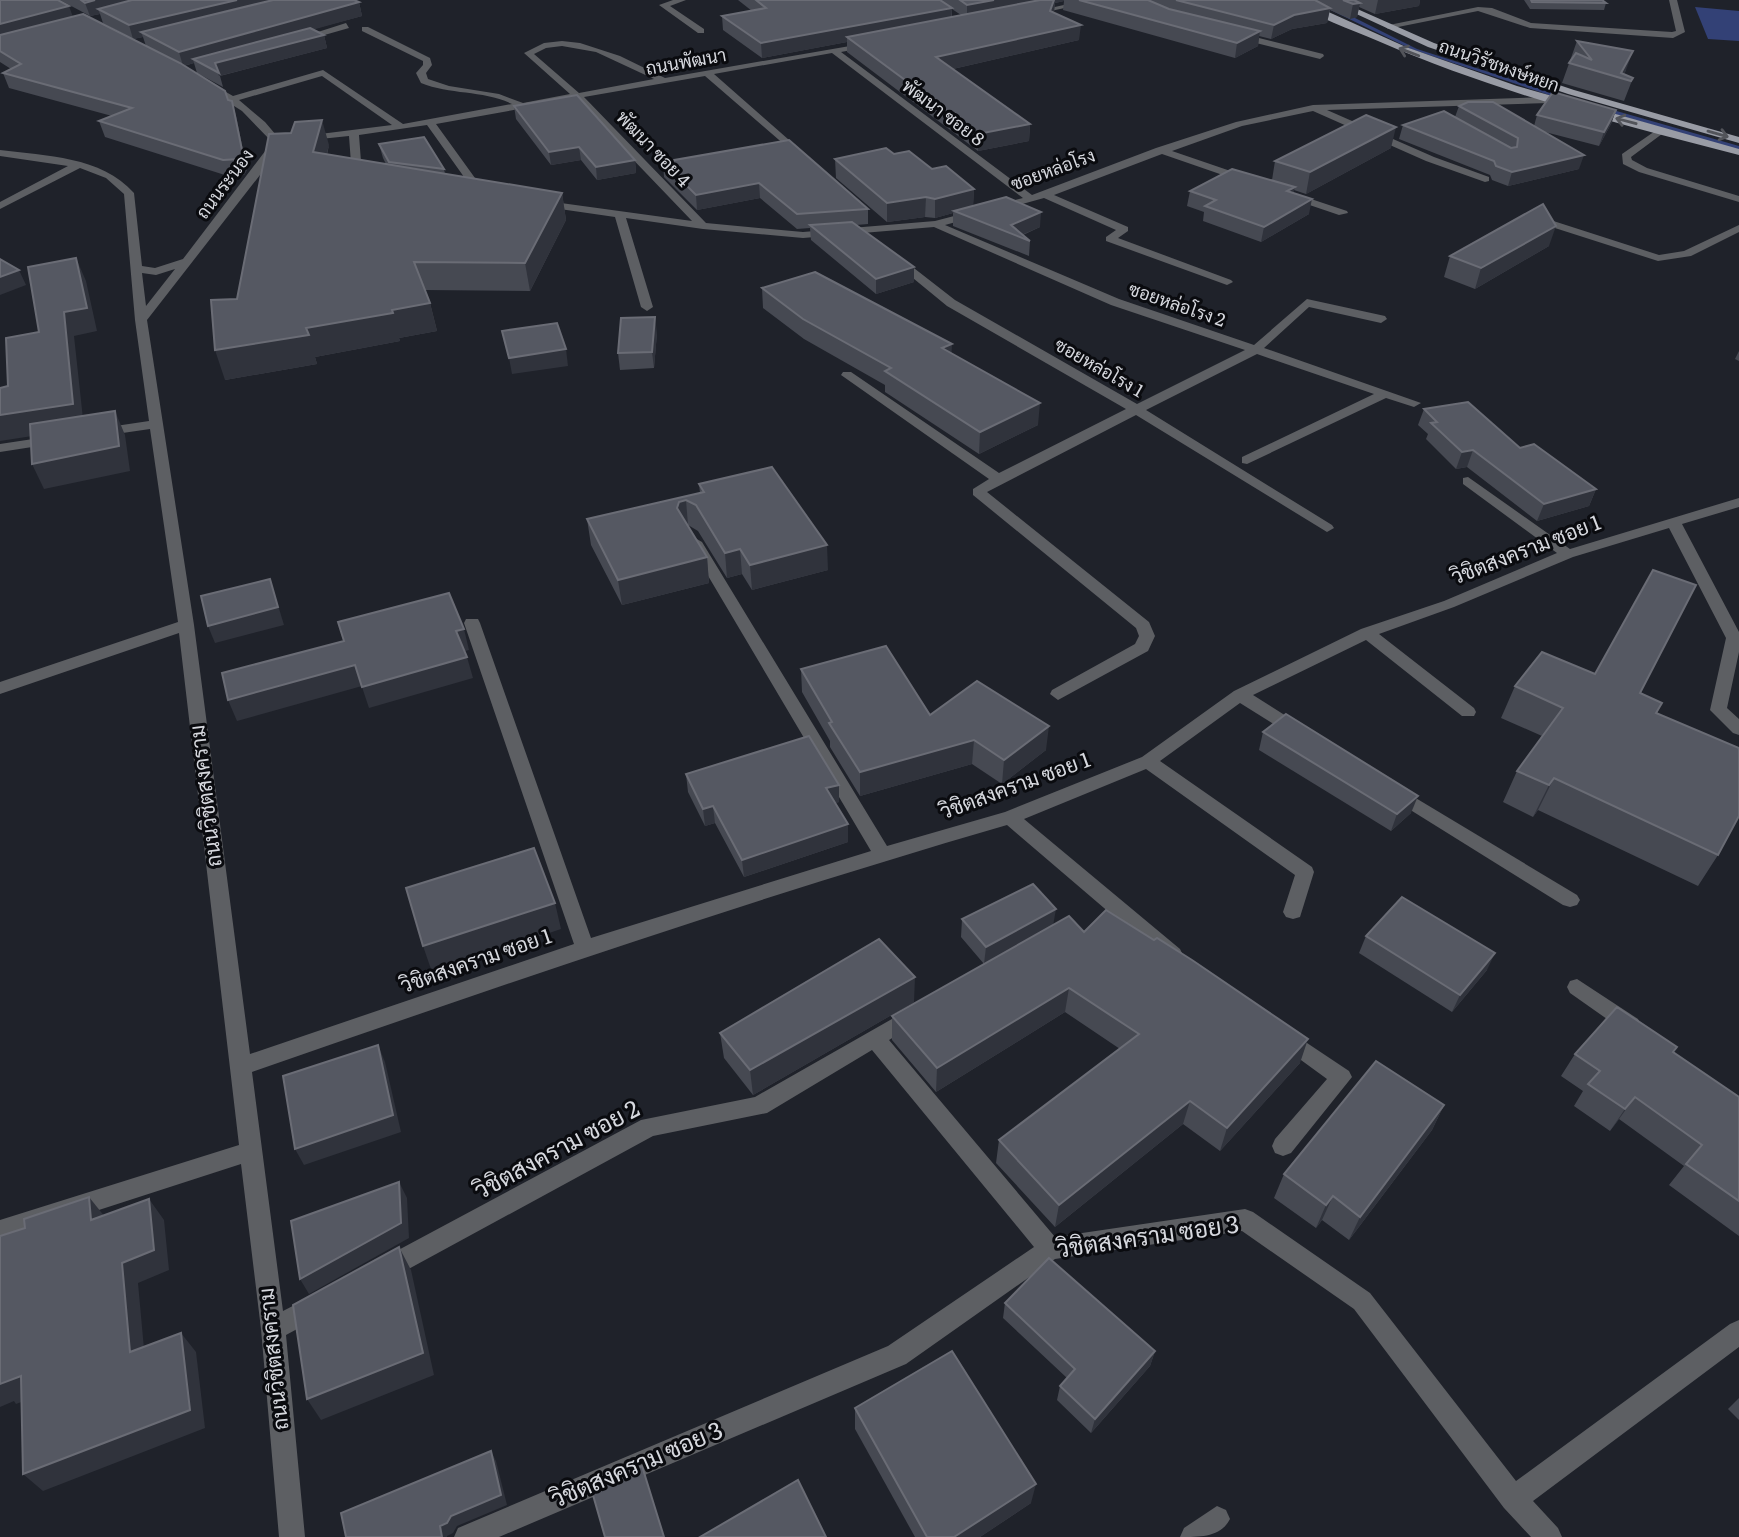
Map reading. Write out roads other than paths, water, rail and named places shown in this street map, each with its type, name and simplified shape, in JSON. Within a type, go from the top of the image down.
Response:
[{"type":"main road","name":"ถนนวิรัชหงษ์หยก","points":[[1296,0],[1347,26],[1411,53],[1548,100],[1739,152]]},
{"type":"main road","name":"ถนนวิรัชหงษ์หยก","points":[[1330,0],[1431,45],[1571,92],[1739,140]]},
{"type":"street","points":[[682,0],[663,5],[701,31]]},
{"type":"street","points":[[1019,15],[1098,0]]},
{"type":"street","points":[[1388,26],[1478,9],[1489,10],[1530,25],[1673,35],[1681,32],[1672,0]]},
{"type":"street","points":[[1489,10],[1485,6],[1504,2]]},
{"type":"street","points":[[283,44],[346,26]]},
{"type":"street","points":[[365,29],[427,60],[428,65],[421,73],[424,81],[430,84],[453,92],[497,95],[512,99],[522,106]]},
{"type":"street","points":[[1225,33],[1320,57]]},
{"type":"street","name":"พัฒนา ซอย 4","points":[[667,82],[586,47],[552,44],[528,53],[529,57],[577,96],[704,226]]},
{"type":"street","name":"ถนนพัฒนา","points":[[276,142],[401,127],[875,44]]},
{"type":"street","name":"พัฒนา ซอย 8","points":[[835,51],[1031,199]]},
{"type":"street","points":[[233,99],[323,74],[401,127]]},
{"type":"street","points":[[708,74],[811,164]]},
{"type":"street","name":"ถนนระนอง","points":[[141,320],[263,164],[276,142],[260,121],[233,99],[192,78]]},
{"type":"street","name":"ซอยหล่อโรง","points":[[524,201],[704,226],[803,235],[935,224],[1045,195],[1160,150],[1239,124],[1313,108],[1548,100]]},
{"type":"street","points":[[1419,106],[1441,118]]},
{"type":"street","points":[[1313,108],[1430,159],[1485,179]]},
{"type":"street","points":[[430,122],[483,196]]},
{"type":"street","points":[[1661,131],[1626,156],[1627,162],[1643,170],[1739,199]]},
{"type":"street","points":[[354,134],[357,177],[376,181]]},
{"type":"street","points":[[1160,150],[1265,186]]},
{"type":"street","name":"ถนนวิชิตสงคราม","points":[[0,153],[79,164],[110,176],[129,193],[141,320],[186,625],[249,1152],[273,1329],[292,1537]]},
{"type":"street","points":[[0,206],[79,164]]},
{"type":"street","points":[[1278,190],[1343,213]]},
{"type":"street","points":[[471,194],[497,197]]},
{"type":"street","points":[[1045,195],[1124,229],[1110,239],[1227,282]]},
{"type":"street","points":[[619,213],[647,307]]},
{"type":"street","points":[[872,219],[883,228]]},
{"type":"street","points":[[1538,219],[1658,258],[1686,254],[1739,228]]},
{"type":"street","name":"ซอยหล่อโรง 2","points":[[935,224],[1115,302],[1413,403]]},
{"type":"street","name":"ซอยหล่อโรง 1","points":[[860,230],[951,303],[1137,410],[1327,528]]},
{"type":"street","points":[[137,269],[156,272],[188,261]]},
{"type":"street","points":[[1058,694],[1142,648],[1147,636],[1143,626],[978,492],[998,479],[1255,350],[1307,303],[1381,319]]},
{"type":"street","points":[[847,375],[998,479]]},
{"type":"street","points":[[1247,460],[1383,394]]},
{"type":"street","points":[[92,434],[157,424]]},
{"type":"street","points":[[0,448],[65,438]]},
{"type":"street","points":[[1468,481],[1568,554]]},
{"type":"street","name":"วิชิตสงคราม ซอย 1","points":[[239,1067],[585,948],[881,854],[1010,817],[1148,761],[1240,695],[1367,633],[1449,604],[1568,554],[1739,502]]},
{"type":"street","points":[[1674,523],[1734,638],[1718,710],[1739,729]]},
{"type":"street","points":[[690,532],[881,854]]},
{"type":"street","points":[[472,624],[585,948]]},
{"type":"street","points":[[0,688],[186,625]]},
{"type":"street","points":[[1367,633],[1468,712]]},
{"type":"street","points":[[1240,695],[1311,739]]},
{"type":"street","points":[[1148,761],[1305,872],[1293,912]]},
{"type":"street","points":[[1381,783],[1570,900]]},
{"type":"street","points":[[1010,817],[1184,964]]},
{"type":"street","points":[[1577,987],[1652,1040]]},
{"type":"street","name":"วิชิตสงคราม ซอย 2","points":[[370,1278],[649,1127],[759,1105],[934,1003]]},
{"type":"street","points":[[1273,1029],[1341,1077],[1283,1146]]},
{"type":"street","points":[[874,1037],[1050,1249]]},
{"type":"street","points":[[0,1231],[249,1152]]},
{"type":"street","name":"วิชิตสงคราม ซอย 3","points":[[467,1537],[897,1355],[1050,1249],[1245,1220],[1362,1301],[1513,1499],[1549,1537]]},
{"type":"street","points":[[273,1329],[333,1297]]},
{"type":"street","points":[[1513,1499],[1739,1332]]},
{"type":"street","points":[[1193,1537],[1217,1519]]}]
